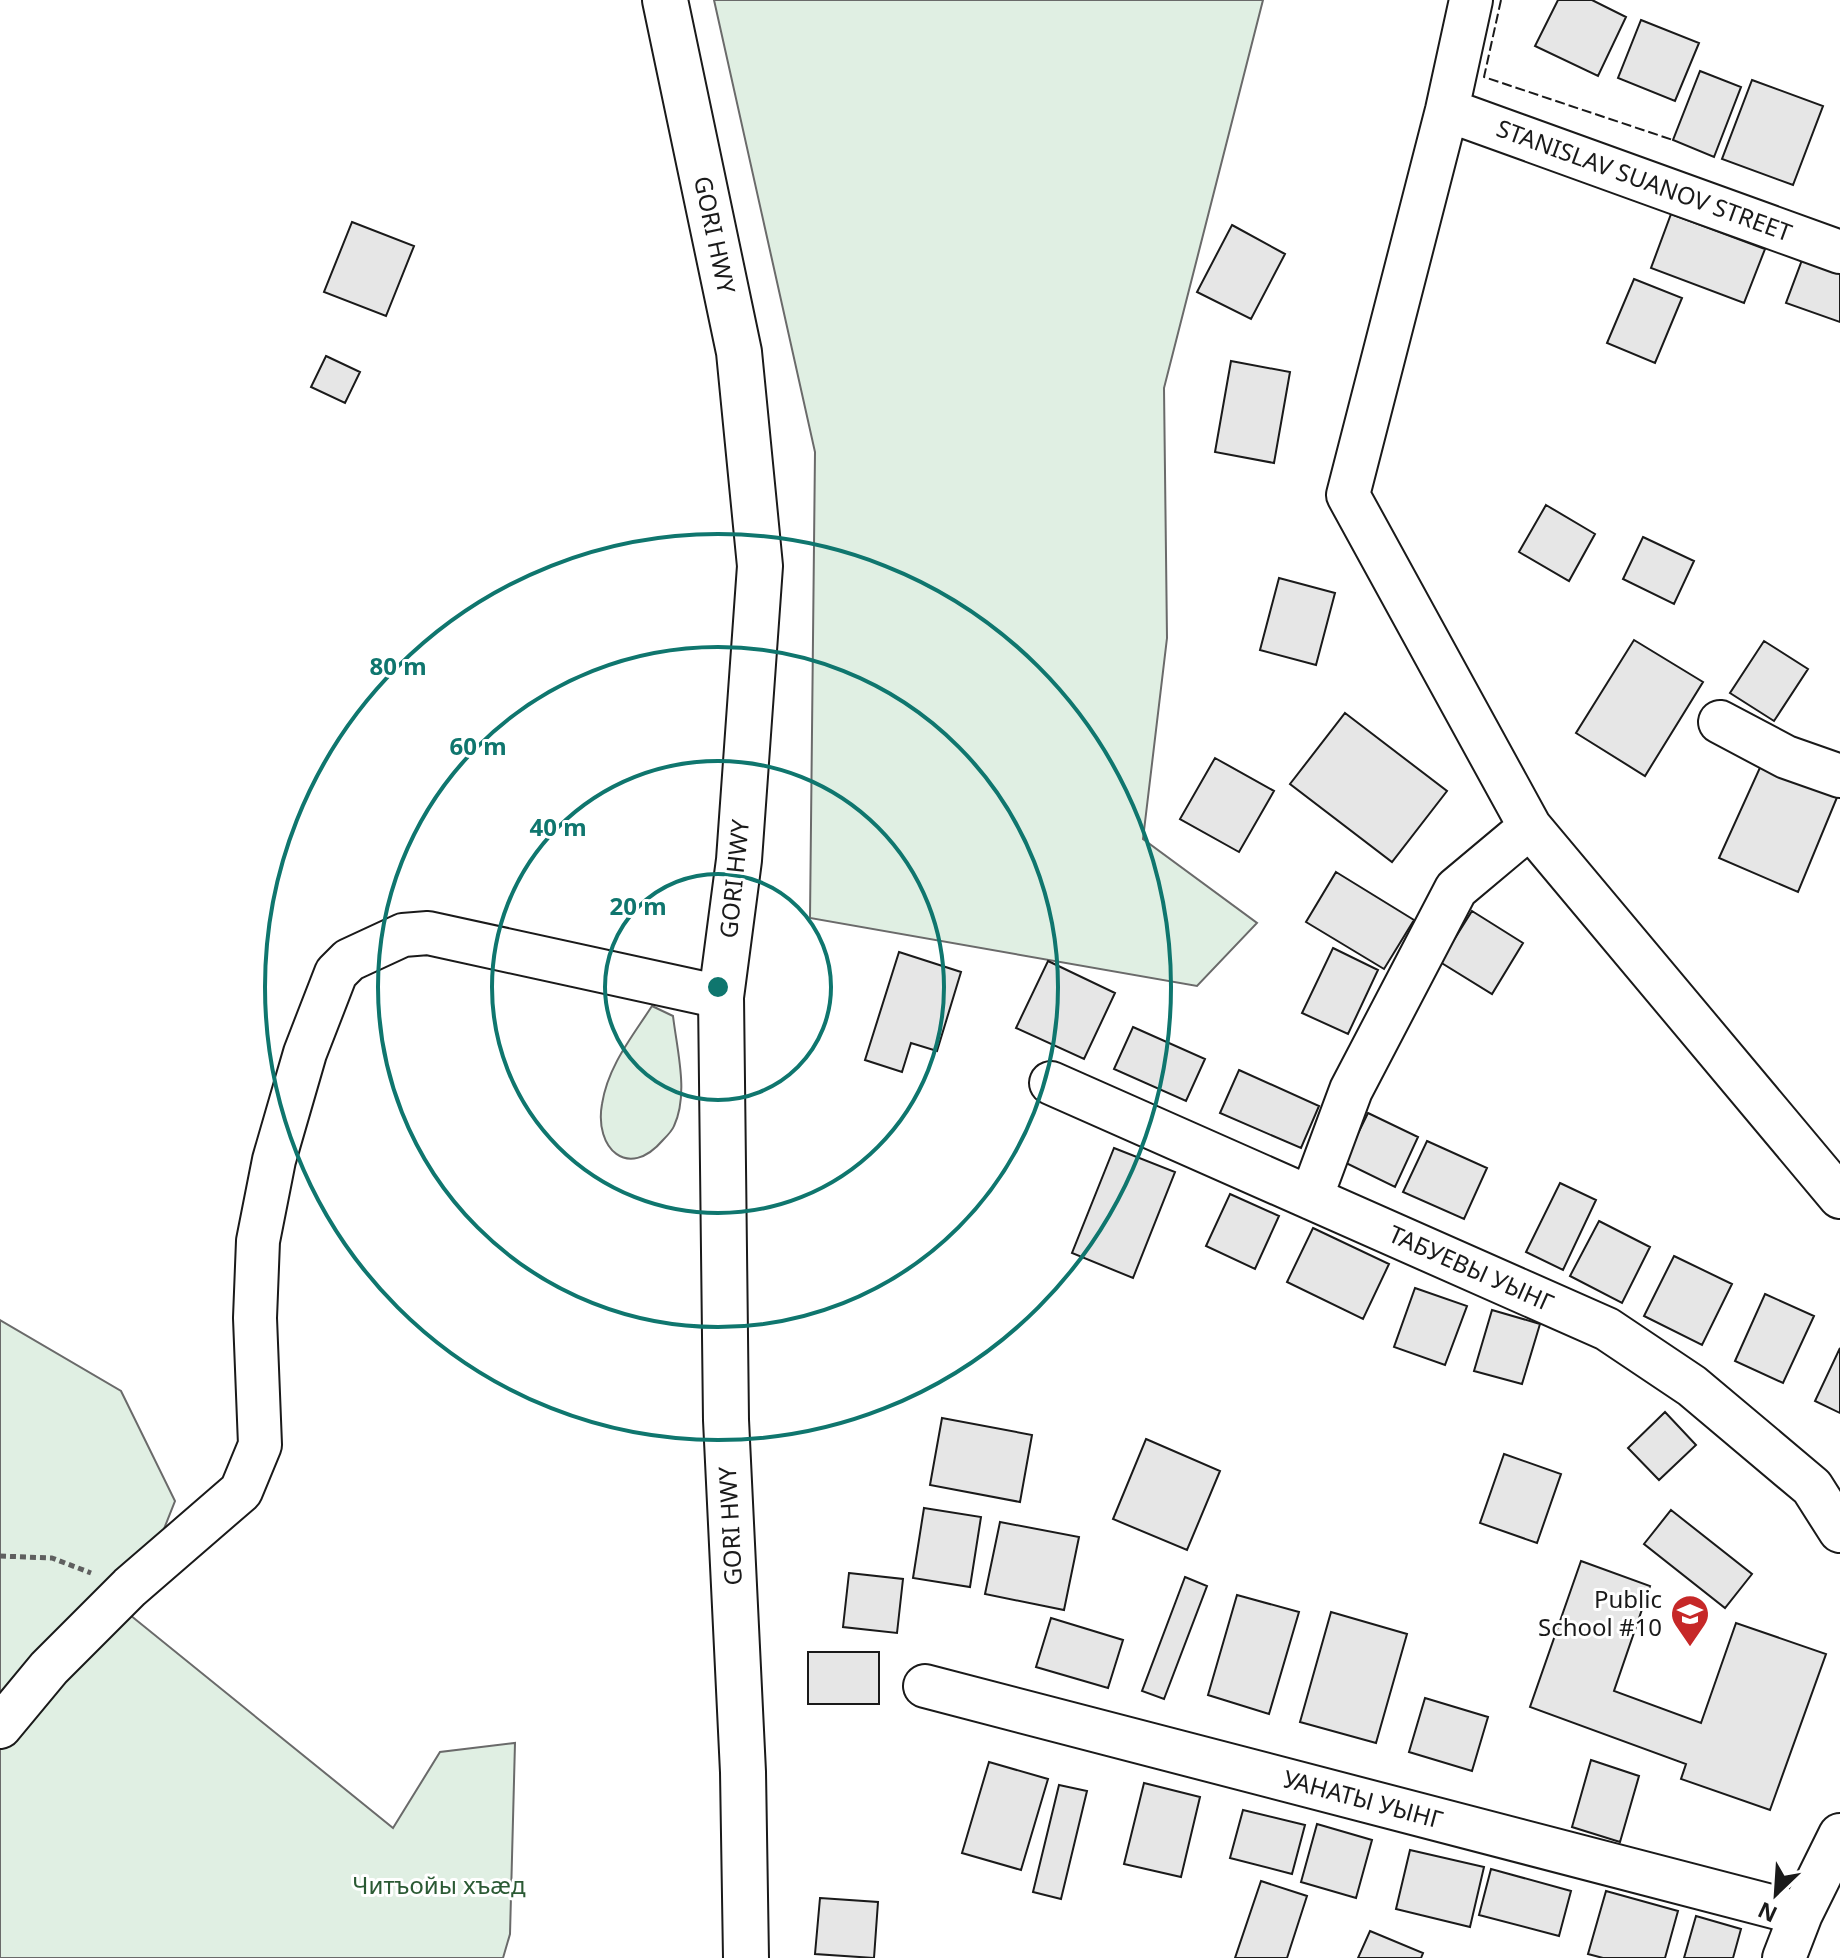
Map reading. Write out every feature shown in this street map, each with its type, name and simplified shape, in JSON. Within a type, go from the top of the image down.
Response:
[{"type":"main road","name":"GORI HWY","points":[[665,0],[739,352],[760,566],[739,860],[721,997],[726,1420],[743,1772],[746,1958]]},
{"type":"street","points":[[1471,0],[1447,110],[1348,495],[1530,827],[1840,1197]]},
{"type":"street","name":"STANISLAV SUANOV STREET","points":[[1447,110],[1840,252]]},
{"type":"street","points":[[1720,722],[1786,757],[1840,776]]},
{"type":"street","points":[[1311,1198],[1351,1090],[1456,889],[1530,827]]},
{"type":"street","points":[[0,1727],[49,1668],[130,1587],[241,1491],[260,1445],[255,1318],[258,1241],[274,1160],[305,1053],[336,973],[349,960],[403,935],[428,933],[721,997]]},
{"type":"street","name":"ТАБУЕВЫ УЫНГ","points":[[1051,1083],[1607,1329],[1692,1386],[1812,1487],[1840,1531]]},
{"type":"street","name":"УАНАТЫ УЫНГ","points":[[925,1686],[1801,1914]]},
{"type":"street","points":[[1784,1958],[1801,1914],[1840,1835]]},
{"type":"path","points":[[0,1556],[52,1558],[130,1587]]},
{"type":"green space","points":[[714,0],[1263,0],[1164,388],[1167,638],[1143,839],[1257,923],[1197,986],[810,918],[815,452]]},
{"type":"green space","points":[[652,1006],[673,1016],[681,1072],[681,1100],[671,1132],[650,1152],[638,1158],[626,1158],[616,1154],[603,1134],[602,1104],[615,1064]]},
{"type":"green space","name":"Читъойы хъæд","points":[[0,1320],[121,1391],[175,1501],[130,1615],[393,1828],[440,1752],[515,1743],[510,1934],[503,1958],[0,1958]]},
{"type":"building","points":[[1558,0],[1592,0],[1626,17],[1598,76],[1535,46]]},
{"type":"building","points":[[1641,20],[1699,43],[1675,101],[1618,78]]},
{"type":"building","points":[[1700,71],[1741,87],[1714,157],[1673,140]]},
{"type":"building","points":[[1752,80],[1823,106],[1793,185],[1722,159]]},
{"type":"building","points":[[1671,214],[1765,249],[1744,303],[1651,268]]},
{"type":"building","points":[[352,222],[414,246],[386,316],[324,292]]},
{"type":"building","points":[[1232,225],[1285,254],[1251,319],[1197,292]]},
{"type":"building","points":[[1805,252],[1840,265],[1840,322],[1786,303]]},
{"type":"building","points":[[1634,279],[1682,298],[1655,363],[1607,343]]},
{"type":"building","points":[[326,356],[360,372],[345,403],[311,387]]},
{"type":"building","points":[[1231,361],[1290,372],[1274,463],[1215,452]]},
{"type":"building","points":[[1546,505],[1595,534],[1569,581],[1519,552]]},
{"type":"building","points":[[1643,537],[1694,561],[1674,604],[1623,579]]},
{"type":"building","points":[[1279,578],[1335,593],[1316,665],[1260,650]]},
{"type":"building","points":[[1634,640],[1703,682],[1645,776],[1576,733]]},
{"type":"building","points":[[1764,641],[1808,669],[1774,721],[1730,693]]},
{"type":"building","points":[[1345,713],[1447,791],[1392,862],[1290,784]]},
{"type":"building","points":[[1215,758],[1274,791],[1239,852],[1180,819]]},
{"type":"building","points":[[1763,761],[1838,795],[1798,892],[1719,858]]},
{"type":"building","points":[[1336,872],[1414,920],[1384,969],[1306,922]]},
{"type":"building","points":[[1472,911],[1523,943],[1492,994],[1440,962]]},
{"type":"building","points":[[1333,948],[1378,970],[1348,1034],[1302,1013]]},
{"type":"building","points":[[899,952],[961,972],[937,1051],[911,1043],[902,1072],[865,1060]]},
{"type":"building","points":[[1048,961],[1115,993],[1084,1059],[1016,1028]]},
{"type":"building","points":[[1133,1027],[1205,1059],[1186,1101],[1114,1069]]},
{"type":"building","points":[[1239,1070],[1319,1106],[1301,1148],[1220,1113]]},
{"type":"building","points":[[1368,1113],[1418,1137],[1395,1187],[1344,1162]]},
{"type":"building","points":[[1427,1141],[1487,1168],[1464,1219],[1403,1192]]},
{"type":"building","points":[[1114,1148],[1175,1172],[1133,1278],[1072,1253]]},
{"type":"building","points":[[1560,1183],[1596,1200],[1563,1270],[1526,1252]]},
{"type":"building","points":[[1230,1194],[1279,1216],[1255,1269],[1206,1246]]},
{"type":"building","points":[[1599,1221],[1650,1247],[1622,1303],[1570,1276]]},
{"type":"building","points":[[1313,1228],[1389,1264],[1363,1319],[1287,1282]]},
{"type":"building","points":[[1674,1256],[1732,1284],[1702,1345],[1644,1316]]},
{"type":"building","points":[[1415,1288],[1467,1306],[1445,1365],[1394,1347]]},
{"type":"building","points":[[1765,1294],[1814,1316],[1783,1383],[1735,1361]]},
{"type":"building","points":[[1492,1310],[1540,1324],[1522,1384],[1474,1371]]},
{"type":"building","points":[[1840,1348],[1840,1413],[1815,1401]]},
{"type":"building","points":[[1665,1412],[1696,1445],[1659,1480],[1628,1448]]},
{"type":"building","points":[[942,1418],[1032,1435],[1020,1502],[930,1485]]},
{"type":"building","points":[[1146,1439],[1220,1471],[1187,1550],[1113,1519]]},
{"type":"building","points":[[1504,1454],[1561,1474],[1537,1543],[1480,1523]]},
{"type":"building","points":[[924,1508],[981,1517],[970,1587],[913,1578]]},
{"type":"building","points":[[1671,1510],[1752,1574],[1725,1608],[1644,1544]]},
{"type":"building","points":[[1000,1522],[1079,1537],[1064,1610],[985,1594]]},
{"type":"building","points":[[1581,1561],[1650,1586],[1614,1691],[1701,1723],[1736,1623],[1826,1654],[1770,1810],[1681,1779],[1686,1764],[1530,1707]]},
{"type":"building","points":[[849,1573],[903,1579],[897,1633],[843,1627]]},
{"type":"building","points":[[1185,1577],[1207,1586],[1164,1699],[1142,1691]]},
{"type":"building","points":[[1237,1595],[1299,1612],[1269,1714],[1208,1695]]},
{"type":"building","points":[[1331,1612],[1407,1634],[1376,1743],[1300,1722]]},
{"type":"building","points":[[1051,1618],[1123,1640],[1108,1688],[1036,1667]]},
{"type":"building","points":[[808,1652],[879,1652],[879,1704],[808,1704]]},
{"type":"building","points":[[1425,1698],[1488,1717],[1472,1771],[1409,1752]]},
{"type":"building","points":[[1591,1760],[1639,1776],[1620,1842],[1572,1827]]},
{"type":"building","points":[[989,1762],[1048,1779],[1021,1870],[962,1853]]},
{"type":"building","points":[[1144,1783],[1200,1797],[1181,1877],[1124,1864]]},
{"type":"building","points":[[1059,1785],[1087,1791],[1061,1899],[1033,1892]]},
{"type":"building","points":[[1243,1810],[1305,1825],[1292,1874],[1230,1858]]},
{"type":"building","points":[[1317,1824],[1372,1840],[1356,1898],[1301,1882]]},
{"type":"building","points":[[1410,1850],[1484,1867],[1470,1927],[1396,1909]]},
{"type":"building","points":[[1491,1869],[1571,1891],[1559,1936],[1479,1915]]},
{"type":"building","points":[[1261,1881],[1307,1896],[1287,1958],[1235,1958]]},
{"type":"building","points":[[1606,1891],[1678,1911],[1665,1958],[1603,1958],[1588,1954]]},
{"type":"building","points":[[820,1898],[878,1902],[874,1958],[815,1954]]},
{"type":"building","points":[[1696,1916],[1741,1929],[1733,1958],[1684,1958]]},
{"type":"building","points":[[1370,1931],[1423,1953],[1421,1958],[1358,1958]]},
{"type":"fence","points":[[1501,0],[1484,77],[1673,140]]},
{"type":"place","name":"Public School #10","points":[[1690,1648]]}]
